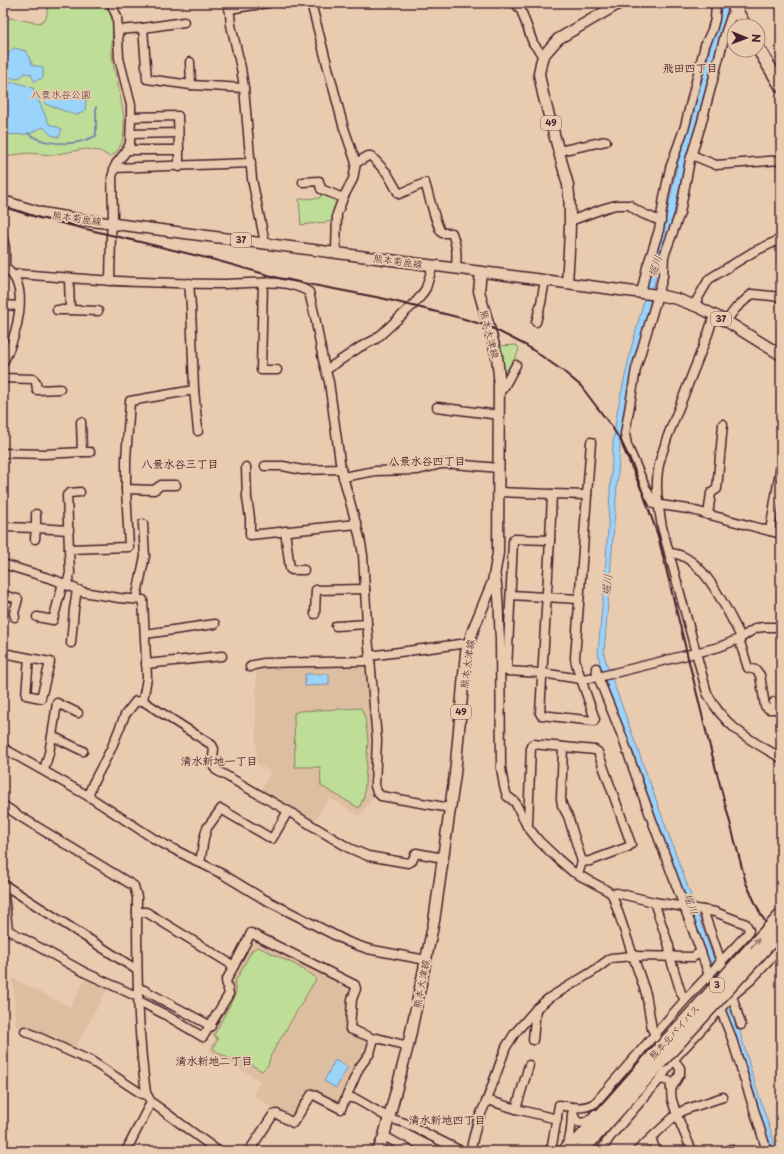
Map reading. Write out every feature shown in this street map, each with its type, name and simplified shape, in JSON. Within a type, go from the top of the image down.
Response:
[{"type":"highway","points":[[733,4],[741,18]]},
{"type":"highway","points":[[764,58],[781,86]]},
{"type":"highway","name":"熊本北バイパス","points":[[582,1151],[781,915]]},
{"type":"highway","name":"熊本北バイパス","points":[[569,1151],[654,1066],[781,931]]},
{"type":"main road","points":[[543,56],[558,39],[620,3]]},
{"type":"main road","name":"49","points":[[543,56],[539,74],[540,82],[568,185],[570,198],[567,283]]},
{"type":"main road","name":"熊本菊鹿線","points":[[3,201],[42,213],[657,295],[677,299],[694,305],[714,315],[781,355]]},
{"type":"main road","name":"熊本大津線","points":[[378,1151],[384,1136],[408,1046],[434,921],[458,748],[468,643],[493,582],[499,545],[499,393],[497,356],[479,291],[481,272]]},
{"type":"street","points":[[110,281],[112,177],[114,168],[127,150],[131,134],[131,105],[119,58],[116,14],[111,3]]},
{"type":"street","points":[[116,14],[118,10],[118,3]]},
{"type":"street","points":[[265,243],[256,200],[244,88],[229,6],[268,3]]},
{"type":"street","points":[[311,3],[343,125],[356,164],[353,179],[343,198],[336,218],[336,252]]},
{"type":"street","points":[[515,3],[520,10],[533,43],[543,56]]},
{"type":"street","points":[[642,293],[647,266],[661,221],[670,168],[685,126],[706,45],[715,20],[716,3]]},
{"type":"street","points":[[733,4],[710,94],[692,154],[680,213],[664,256],[663,276],[636,369],[629,403],[625,434],[627,445],[646,489],[652,501],[658,505],[688,509],[781,534]]},
{"type":"street","points":[[118,30],[184,22]]},
{"type":"street","points":[[143,28],[147,79],[191,85],[244,88]]},
{"type":"street","points":[[190,62],[191,85]]},
{"type":"street","points":[[131,117],[178,116],[179,167]]},
{"type":"street","points":[[131,134],[178,133]]},
{"type":"street","points":[[559,151],[606,141]]},
{"type":"street","points":[[127,150],[179,150]]},
{"type":"street","points":[[692,154],[716,165],[781,160]]},
{"type":"street","points":[[356,164],[368,156],[371,156],[387,173],[399,194],[425,183],[435,214],[438,230],[442,233],[452,233],[457,250],[456,268]]},
{"type":"street","points":[[114,168],[179,167],[251,163]]},
{"type":"street","points":[[303,182],[319,181],[321,189],[343,198]]},
{"type":"street","points":[[570,221],[604,208],[616,205],[630,205],[640,212],[661,221]]},
{"type":"street","points":[[3,239],[5,248],[4,268],[14,277],[18,286],[19,306],[17,328],[3,363]]},
{"type":"street","points":[[694,305],[709,279],[753,252],[781,239]]},
{"type":"street","points":[[326,370],[360,347],[376,339],[412,306],[426,288],[433,265]]},
{"type":"street","points":[[14,277],[19,274],[110,281],[284,284],[309,292],[329,382],[342,473],[363,555],[367,624],[377,740],[375,786],[377,792],[381,796],[450,808]]},
{"type":"street","points":[[70,278],[70,310]]},
{"type":"street","points":[[536,322],[542,303],[545,280]]},
{"type":"street","points":[[188,283],[191,306],[194,390],[198,431]]},
{"type":"street","points":[[263,283],[262,370],[277,370]]},
{"type":"street","points":[[726,322],[736,308],[752,294],[781,297]]},
{"type":"street","points":[[3,304],[19,306]]},
{"type":"street","points":[[57,310],[98,311]]},
{"type":"street","points":[[714,315],[662,456],[656,483],[658,505],[669,553],[707,693],[720,715],[730,726],[781,758]]},
{"type":"street","points":[[499,393],[504,387],[516,364]]},
{"type":"street","points":[[3,378],[33,379],[36,382],[37,390],[60,389]]},
{"type":"street","points":[[69,549],[129,547],[126,459],[130,402],[194,390]]},
{"type":"street","points":[[437,407],[499,415]]},
{"type":"street","points":[[3,453],[45,454],[86,452],[81,422]]},
{"type":"street","points":[[708,515],[711,493],[717,489],[723,424]]},
{"type":"street","points":[[552,494],[540,712],[541,715],[594,721],[595,719],[574,658],[591,442]]},
{"type":"street","points":[[265,466],[283,466],[302,470],[342,473],[375,470],[418,470],[442,464],[499,468]]},
{"type":"street","points":[[770,531],[781,465]]},
{"type":"street","points":[[246,467],[250,534],[356,524]]},
{"type":"street","points":[[126,489],[154,490],[161,485],[176,485]]},
{"type":"street","points":[[37,617],[53,620],[70,573],[67,496],[70,493],[80,492]]},
{"type":"street","points":[[499,492],[587,495]]},
{"type":"street","points":[[36,514],[36,539]]},
{"type":"street","points":[[136,600],[145,556],[143,524]]},
{"type":"street","points":[[3,527],[69,530]]},
{"type":"street","points":[[285,531],[290,569],[304,570]]},
{"type":"street","points":[[549,1151],[552,1145],[559,1106],[573,1109],[590,1107],[595,1103],[685,1000],[746,937],[749,930],[746,924],[715,912],[612,894],[574,872],[558,859],[526,826],[515,802],[507,796],[501,768],[500,738],[511,595],[512,541],[514,539],[550,540]]},
{"type":"street","points":[[669,553],[682,555],[705,573],[740,638],[748,668],[756,670],[760,675],[766,706],[769,709],[778,709],[781,714]]},
{"type":"street","points":[[3,564],[65,584],[83,592],[118,598],[143,600],[147,678],[143,700]]},
{"type":"street","points":[[495,572],[498,584],[504,671]]},
{"type":"street","points":[[315,614],[316,590],[365,589]]},
{"type":"street","points":[[71,643],[77,590]]},
{"type":"street","points":[[3,595],[18,599],[14,613],[15,617]]},
{"type":"street","points":[[511,595],[578,599]]},
{"type":"street","points":[[145,634],[215,624]]},
{"type":"street","points":[[336,626],[367,624]]},
{"type":"street","points":[[504,671],[542,673],[581,679],[600,677],[719,647],[740,638],[759,627],[781,627]]},
{"type":"street","points":[[250,667],[264,663],[370,659],[468,643]]},
{"type":"street","points":[[3,653],[50,662],[41,698],[26,695],[29,658]]},
{"type":"street","points":[[146,664],[222,656]]},
{"type":"street","points":[[596,668],[710,974],[767,1151]]},
{"type":"street","points":[[88,796],[93,783],[111,749],[125,715],[136,701],[139,702],[143,700]]},
{"type":"street","points":[[143,700],[212,745],[214,749],[212,764],[216,770],[349,848],[368,856],[408,863],[412,861],[416,853],[443,858]]},
{"type":"street","points":[[44,770],[49,753],[57,703],[78,713]]},
{"type":"street","points":[[52,736],[83,751]]},
{"type":"street","points":[[526,826],[528,824],[530,746],[533,744],[596,750],[631,844],[628,847],[590,861],[582,862]]},
{"type":"street","points":[[563,747],[561,800],[568,816],[582,862],[578,874]]},
{"type":"street","points":[[3,748],[88,796],[156,840],[224,875],[262,898],[348,942],[368,949],[426,960]]},
{"type":"street","points":[[3,805],[20,817],[134,886],[137,897],[138,995],[146,1093],[152,1102],[218,1151]]},
{"type":"street","points":[[200,863],[207,828],[221,809],[272,839],[288,811]]},
{"type":"street","points":[[3,885],[137,970]]},
{"type":"street","points":[[3,885],[8,930],[86,973],[136,996],[144,990],[211,1026]]},
{"type":"street","points":[[612,894],[646,994],[650,1022],[655,1035],[680,1068],[680,1074],[672,1089],[671,1097],[676,1115],[692,1151]]},
{"type":"street","points":[[654,902],[669,946],[670,957],[681,993],[685,1000]]},
{"type":"street","points":[[702,910],[741,1025]]},
{"type":"street","points":[[137,912],[146,912],[234,966]]},
{"type":"street","points":[[138,995],[142,1002],[203,1037],[229,994],[226,981],[251,933],[355,985],[356,989],[352,998],[350,1029],[372,1039],[377,1038],[408,1046]]},
{"type":"street","points":[[573,1109],[573,1118],[576,1121],[580,1123],[589,1121],[623,1082],[654,1066],[674,1059],[721,1007],[751,980],[781,946]]},
{"type":"street","points":[[470,1151],[478,1120],[487,1100],[506,1047],[515,1033],[536,1008],[549,998],[592,972],[610,958],[633,956],[693,956],[701,952]]},
{"type":"street","points":[[728,956],[751,980]]},
{"type":"street","points":[[533,1040],[536,1008]]},
{"type":"street","points":[[25,1031],[93,1062],[142,1094],[146,1093]]},
{"type":"street","points":[[249,1151],[273,1115],[277,1114],[293,1123],[312,1094],[341,1108],[359,1068],[370,1053],[373,1042],[372,1039]]},
{"type":"street","points":[[516,1109],[529,1065]]},
{"type":"street","points":[[654,1066],[669,1081],[672,1089]]},
{"type":"street","points":[[589,1151],[635,1099],[654,1066]]},
{"type":"street","points":[[601,1151],[654,1066]]},
{"type":"street","points":[[346,1097],[356,1099],[389,1118],[405,1123],[461,1151]]},
{"type":"street","points":[[637,1151],[676,1115],[684,1110],[723,1097]]},
{"type":"street","points":[[487,1100],[557,1119]]},
{"type":"street","points":[[126,1151],[152,1102]]},
{"type":"street","points":[[562,1151],[570,1138],[573,1109]]},
{"type":"street","points":[[384,1136],[411,1151]]},
{"type":"street","points":[[651,1138],[656,1151]]},
{"type":"shaded area","points":[[364,665],[366,667],[374,736],[372,785],[374,797],[359,816],[330,798],[312,824],[259,793],[271,772],[256,763],[256,667]]},
{"type":"shaded area","points":[[256,940],[350,988],[352,992],[347,1030],[349,1034],[367,1040],[369,1044],[366,1053],[355,1068],[340,1102],[337,1103],[310,1091],[289,1118],[253,1095],[260,1081],[209,1051],[214,1039],[210,1035],[210,1032],[231,994],[228,983],[250,941]]},
{"type":"shaded area","points":[[89,977],[109,987],[91,1018],[82,1014],[91,1019],[73,1052],[16,1026],[12,978],[70,1007],[86,978]]},
{"type":"green space","name":"八景水谷公園","points":[[51,3],[107,3],[110,10],[113,22],[113,65],[123,109],[124,124],[123,137],[119,149],[110,157],[100,151],[85,149],[52,155],[28,153],[13,155],[3,159],[3,17],[40,23],[46,18],[48,6]]},
{"type":"green space","points":[[322,192],[339,198],[334,221],[301,225],[299,199],[320,198]]},
{"type":"green space","points":[[517,345],[519,350],[502,384],[499,346]]},
{"type":"green space","points":[[361,708],[365,718],[368,741],[364,797],[359,808],[321,786],[320,767],[295,767],[294,713],[299,711]]},
{"type":"green space","points":[[258,947],[294,964],[316,979],[271,1055],[268,1065],[262,1071],[238,1057],[235,1062],[213,1048],[218,1039],[214,1035],[235,995],[236,990],[234,984],[252,950]]},
{"type":"water","name":"堀川","points":[[721,3],[729,3],[705,96],[687,154],[671,227],[663,246],[647,316],[632,370],[622,421],[604,654],[733,1008],[777,1151],[771,1151],[740,1052],[633,753],[601,670],[598,653],[606,560],[613,443],[617,412],[651,265],[665,222],[678,161],[690,126],[718,22]]},
{"type":"water","points":[[15,48],[26,51],[33,66],[43,68],[43,78],[34,81],[31,74],[25,73],[18,79],[5,77],[5,64],[7,56],[11,50]]},
{"type":"water","points":[[12,82],[33,88],[49,124],[62,129],[59,137],[51,135],[43,127],[29,134],[3,135],[3,87]]},
{"type":"water","points":[[42,94],[49,94],[56,98],[86,98],[85,111],[76,115],[45,104]]},
{"type":"water","points":[[305,674],[329,674],[329,685],[305,686]]},
{"type":"water","points":[[335,1060],[348,1067],[336,1088],[324,1081]]},
{"type":"waterway","points":[[28,133],[38,139],[59,143],[78,142],[96,136],[96,107]]},
{"type":"waterway","points":[[514,1028],[534,1006]]},
{"type":"waterway","points":[[469,1138],[472,1122],[481,1103],[501,1047],[512,1031]]},
{"type":"railway","points":[[3,206],[40,218],[215,260],[282,279],[381,298],[461,318],[490,327],[527,346],[563,371],[581,386],[612,427],[622,443],[633,466],[643,493],[658,536],[709,743],[746,883],[760,913],[781,948]]},
{"type":"district","name":"飛田四丁目","points":[[690,68]]},
{"type":"district","name":"八景水谷四丁目","points":[[427,461]]},
{"type":"district","name":"八景水谷三丁目","points":[[180,464]]},
{"type":"district","name":"清水新地一丁目","points":[[219,761]]},
{"type":"district","name":"清水新地二丁目","points":[[214,1061]]},
{"type":"district","name":"清水新地四丁目","points":[[447,1120]]}]
